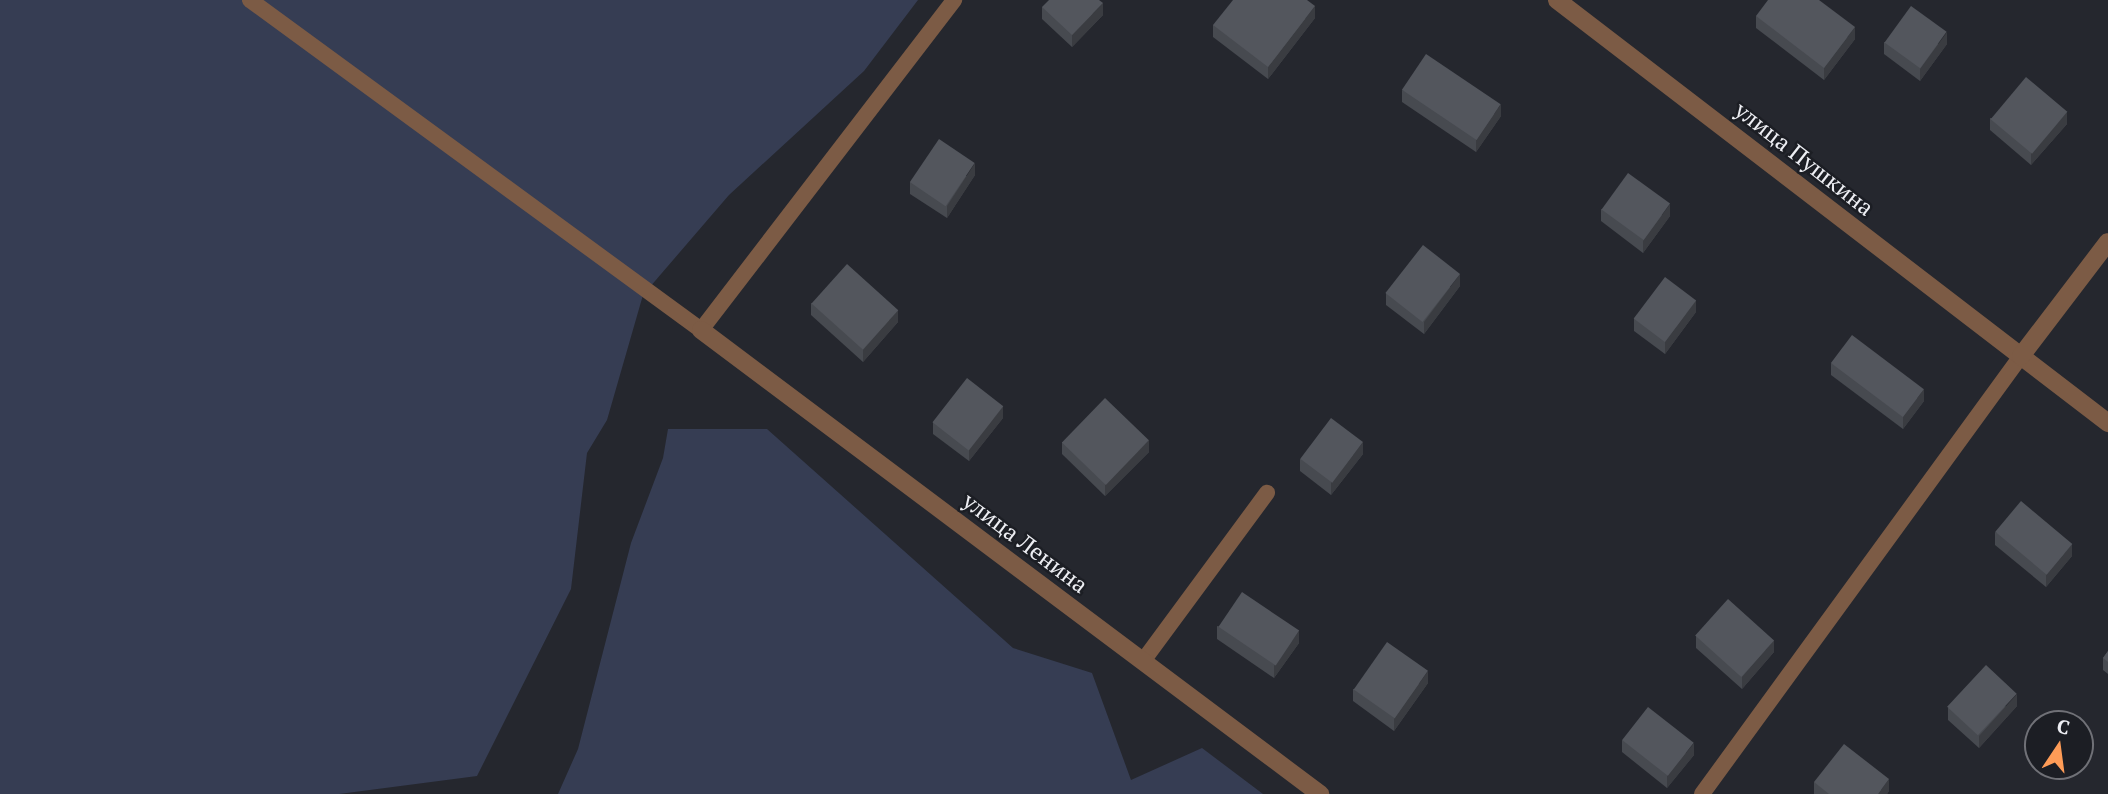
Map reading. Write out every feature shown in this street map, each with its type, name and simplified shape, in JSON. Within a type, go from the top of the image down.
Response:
[{"type":"street","name":"улица Пушкина","points":[[1558,0],[2108,423]]},
{"type":"street","points":[[2021,356],[2108,242]]},
{"type":"street","name":"улица Ленина","points":[[701,330],[1320,794]]},
{"type":"lane","points":[[250,0],[701,330],[954,0]]},
{"type":"lane","points":[[1702,794],[2021,356]]},
{"type":"lane","points":[[1143,661],[1267,493]]},
{"type":"shaded area","points":[[0,0],[918,0],[864,71],[729,195],[643,295],[607,420],[587,453],[571,589],[477,776],[339,794],[0,794]]},
{"type":"shaded area","points":[[668,429],[767,429],[1013,648],[1092,673],[1131,780],[1202,748],[1263,794],[558,794],[578,749],[631,543],[663,458]]},
{"type":"building","points":[[1049,0],[1099,0],[1103,3],[1072,35],[1042,7]]},
{"type":"building","points":[[1233,0],[1307,0],[1315,6],[1268,67],[1213,25]]},
{"type":"building","points":[[1768,0],[1819,0],[1855,27],[1824,68],[1756,16]]},
{"type":"building","points":[[1911,6],[1947,32],[1920,68],[1885,42]]},
{"type":"building","points":[[1426,54],[1501,104],[1477,140],[1402,90]]},
{"type":"building","points":[[2026,77],[2067,112],[2032,154],[1991,119]]},
{"type":"building","points":[[939,139],[975,163],[946,206],[910,182]]},
{"type":"building","points":[[1628,173],[1670,204],[1644,240],[1602,209]]},
{"type":"building","points":[[1423,245],[1460,274],[1422,322],[1385,293]]},
{"type":"building","points":[[847,264],[898,310],[863,350],[812,303]]},
{"type":"building","points":[[1665,277],[1696,300],[1665,342],[1634,319]]},
{"type":"building","points":[[1852,335],[1924,389],[1903,417],[1831,363]]},
{"type":"building","points":[[967,378],[1003,406],[969,450],[933,422]]},
{"type":"building","points":[[1105,398],[1149,440],[1106,485],[1062,443]]},
{"type":"building","points":[[1331,418],[1363,442],[1332,483],[1300,459]]},
{"type":"building","points":[[2021,501],[2072,544],[2047,575],[1995,532]]},
{"type":"building","points":[[1242,592],[1299,631],[1276,665],[1219,627]]},
{"type":"building","points":[[1728,599],[1774,640],[1741,677],[1695,635]]},
{"type":"building","points":[[1387,642],[1428,671],[1395,718],[1354,690]]},
{"type":"building","points":[[1986,665],[2017,694],[1978,735],[1947,707]]},
{"type":"building","points":[[1648,707],[1694,743],[1668,776],[1622,740]]},
{"type":"building","points":[[1844,744],[1889,779],[1878,794],[1829,794],[1814,782]]}]
